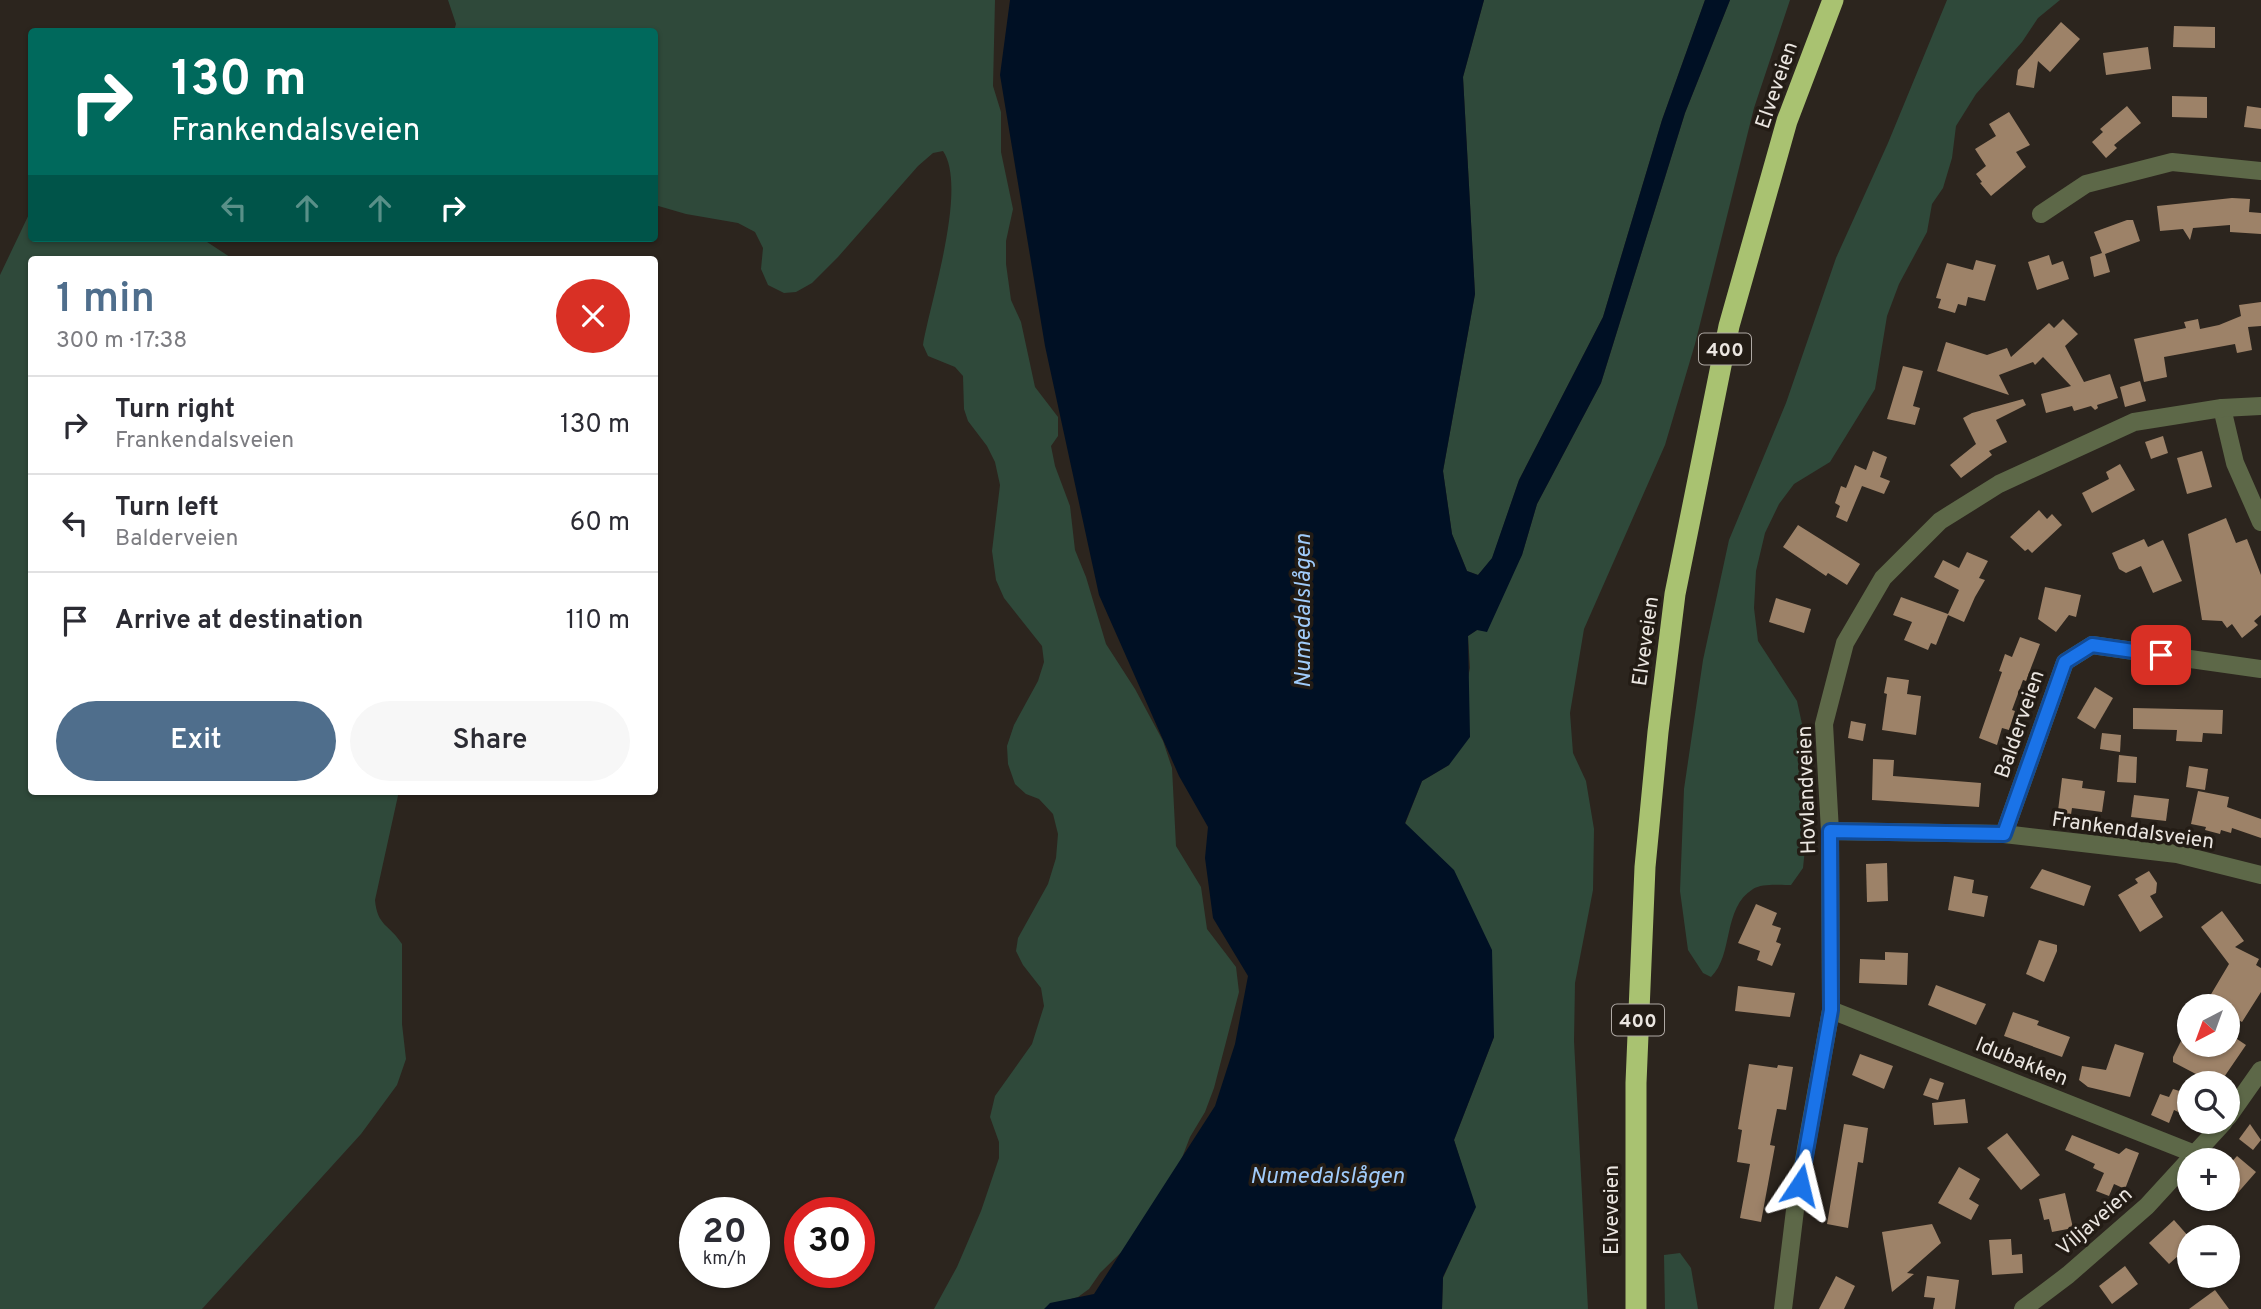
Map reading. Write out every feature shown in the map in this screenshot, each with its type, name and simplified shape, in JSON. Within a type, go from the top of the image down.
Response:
[{"type":"highway","name":"Elveveien","points":[[1636,1309],[1636,1083],[1645,867],[1675,594],[1729,326],[1787,121],[1833,0]]},
{"type":"street","points":[[2041,214],[2087,184],[2172,162],[2261,171]]},
{"type":"street","name":"Hovlandveien","points":[[1783,1309],[1795,1210],[1831,1010],[1830,831],[1824,724],[1845,643],[1883,578],[1940,521],[1999,484],[2134,422],[2222,408],[2261,406]]},
{"type":"street","points":[[2222,408],[2235,463],[2261,522]]},
{"type":"street","name":"Balderveien","points":[[2004,834],[2065,662],[2074,656],[2092,645],[2261,669]]},
{"type":"street","name":"Frankendalsveien","points":[[1830,831],[2004,834],[2177,854],[2261,875]]},
{"type":"street","name":"Idubakken","points":[[1831,1010],[2180,1148]]},
{"type":"street","points":[[2240,1100],[2261,1070]]},
{"type":"street","name":"Viljaveien","points":[[2200,1148],[2213,1134]]},
{"type":"street","name":"Viljaveien","points":[[2023,1309],[2068,1275],[2147,1206],[2177,1174]]},
{"type":"green space","points":[[448,0],[995,0],[993,86],[1001,112],[1001,152],[1013,209],[1006,241],[1011,300],[1021,322],[1035,387],[1058,417],[1058,436],[1051,446],[1055,466],[1070,506],[1075,550],[1106,644],[1135,689],[1163,741],[1172,768],[1176,846],[1201,887],[1207,929],[1236,967],[1239,992],[1214,1088],[1175,1176],[1144,1230],[1100,1273],[1089,1289],[1078,1297],[1057,1303],[1050,1309],[934,1309],[957,1267],[981,1211],[999,1158],[999,1142],[990,1117],[995,1096],[1032,1044],[1044,1006],[1041,988],[1016,951],[1018,938],[1048,884],[1056,858],[1058,834],[1053,814],[1039,799],[1026,794],[1015,784],[1008,764],[1007,746],[1014,725],[1038,681],[1044,662],[1042,646],[1004,598],[996,580],[992,551],[1000,485],[995,462],[987,446],[968,421],[964,409],[963,376],[955,367],[928,356],[923,345],[950,217],[950,168],[943,151],[933,153],[918,166],[812,283],[796,292],[784,293],[768,285],[761,269],[763,248],[755,232],[738,223],[658,206],[658,28],[455,28]]},
{"type":"green space","points":[[1484,0],[1705,0],[1662,120],[1603,317],[1519,480],[1492,559],[1478,575],[1467,571],[1452,534],[1443,471],[1475,294],[1463,77]]},
{"type":"green space","points":[[1730,0],[1790,0],[1754,108],[1695,344],[1665,445],[1584,629],[1570,713],[1573,753],[1586,781],[1594,829],[1593,890],[1575,983],[1574,1041],[1588,1309],[1442,1309],[1443,1278],[1475,1207],[1454,1140],[1494,1037],[1405,824],[1422,781],[1449,765],[1470,668],[1468,636],[1477,630],[1522,555],[1537,504],[1601,383],[1685,113]]},
{"type":"green space","points":[[1947,0],[2060,0],[2038,18],[2022,42],[1976,94],[1956,126],[1952,158],[1943,188],[1932,204],[1927,232],[1899,284],[1887,316],[1875,389],[1830,462],[1794,484],[1779,504],[1765,533],[1756,571],[1754,608],[1758,641],[1797,701],[1802,724],[1800,752],[1807,829],[1803,868],[1791,885],[1761,886],[1743,897],[1732,919],[1723,957],[1711,977],[1703,973],[1688,950],[1680,891],[1684,789],[1703,660],[1729,540],[1786,403],[1836,258],[1888,143]]},
{"type":"green space","points":[[28,216],[28,242],[207,242],[228,256],[28,256],[28,795],[398,795],[375,900],[381,920],[402,944],[402,1024],[406,1059],[397,1085],[361,1134],[202,1309],[0,1309],[0,275]]},
{"type":"green space","points":[[1680,1253],[1691,1268],[1698,1309],[1665,1309],[1664,1255]]},
{"type":"water","name":"Numedalslågen","points":[[1010,0],[1484,0],[1463,77],[1475,294],[1443,471],[1452,534],[1467,571],[1478,575],[1492,558],[1519,480],[1603,317],[1662,120],[1705,0],[1730,0],[1685,113],[1601,383],[1537,504],[1522,555],[1487,632],[1477,630],[1468,636],[1470,737],[1449,765],[1422,781],[1405,823],[1454,870],[1492,950],[1494,1037],[1454,1140],[1476,1207],[1443,1277],[1442,1309],[1044,1309],[1050,1303],[1094,1294],[1215,1106],[1235,1044],[1248,976],[1213,918],[1205,858],[1208,827],[1179,776],[1099,595],[1045,346],[1000,75]]},
{"type":"building","points":[[2061,22],[2080,39],[2050,72],[2038,61],[2034,88],[2016,85],[2018,70]]},
{"type":"building","points":[[2174,26],[2215,27],[2215,48],[2173,47]]},
{"type":"building","points":[[2148,47],[2151,69],[2106,75],[2103,53]]},
{"type":"building","points":[[2172,96],[2207,97],[2207,118],[2172,117]]},
{"type":"building","points":[[2127,106],[2141,123],[2114,145],[2117,148],[2106,158],[2092,142],[2103,132],[2100,129]]},
{"type":"building","points":[[2247,106],[2261,108],[2261,129],[2244,127]]},
{"type":"building","points":[[2009,112],[2030,145],[2016,152],[2026,167],[1991,196],[1976,174],[1986,166],[1975,149],[1996,136],[1989,124]]},
{"type":"building","points":[[2232,198],[2250,199],[2249,212],[2261,213],[2261,234],[2230,232],[2230,225],[2193,228],[2190,240],[2183,229],[2160,231],[2157,206]]},
{"type":"building","points":[[2133,220],[2140,241],[2105,254],[2110,272],[2094,277],[2090,257],[2102,253],[2094,232]]},
{"type":"building","points":[[2049,255],[2052,265],[2063,261],[2069,279],[2037,290],[2028,262]]},
{"type":"building","points":[[1976,260],[1996,265],[1985,301],[1968,297],[1966,306],[1958,304],[1955,313],[1938,308],[1941,299],[1936,298],[1947,263],[1973,270]]},
{"type":"building","points":[[2261,302],[2261,326],[2248,327],[2252,350],[2237,353],[2235,344],[2164,357],[2167,377],[2144,382],[2134,339],[2186,328],[2184,322],[2198,319],[2200,329],[2219,325],[2241,316],[2239,305]]},
{"type":"building","points":[[2063,319],[2078,334],[2065,346],[2084,382],[2110,374],[2118,398],[2097,405],[2095,410],[2091,406],[2074,411],[2072,406],[2046,413],[2041,394],[2071,386],[2043,357],[2035,365],[2033,362],[1999,375],[2009,395],[1937,371],[1946,342],[1987,355],[2007,348],[2011,357],[2049,323],[2054,328]]},
{"type":"building","points":[[1903,366],[1923,371],[1913,406],[1920,408],[1915,425],[1887,419]]},
{"type":"building","points":[[2140,381],[2146,401],[2125,407],[2120,387]]},
{"type":"building","points":[[2023,399],[2026,405],[1996,420],[2007,442],[1989,451],[1992,455],[1961,478],[1950,465],[1976,444],[1963,418]]},
{"type":"building","points":[[2163,436],[2168,453],[2151,459],[2145,442]]},
{"type":"building","points":[[1873,451],[1887,457],[1880,477],[1890,481],[1884,494],[1862,486],[1847,522],[1836,517],[1840,506],[1835,503],[1841,486],[1846,488],[1855,465],[1866,470]]},
{"type":"building","points":[[2202,451],[2212,487],[2187,494],[2177,458]]},
{"type":"building","points":[[2120,464],[2135,490],[2092,513],[2082,493],[2109,479],[2106,472]]},
{"type":"building","points":[[2039,510],[2047,519],[2052,514],[2062,525],[2032,553],[2028,549],[2025,551],[2010,537]]},
{"type":"building","points":[[2226,518],[2236,543],[2247,539],[2261,575],[2261,615],[2254,621],[2258,625],[2242,638],[2232,624],[2227,628],[2222,621],[2202,620],[2188,534]]},
{"type":"building","points":[[1798,525],[1860,564],[1847,585],[1828,573],[1826,576],[1783,547]]},
{"type":"building","points":[[2144,539],[2148,547],[2163,540],[2182,581],[2153,593],[2141,566],[2126,573],[2119,569],[2112,553]]},
{"type":"building","points":[[1967,552],[1988,561],[1979,578],[1985,580],[1964,622],[1948,615],[1936,645],[1931,643],[1928,650],[1904,640],[1912,622],[1893,615],[1901,597],[1948,614],[1959,590],[1934,577],[1943,560],[1959,568]]},
{"type":"building","points":[[2045,587],[2081,595],[2076,617],[2069,615],[2056,632],[2038,619]]},
{"type":"building","points":[[1776,598],[1811,609],[1804,633],[1769,622]]},
{"type":"building","points":[[2020,637],[2040,644],[2012,710],[2015,711],[2009,730],[2002,728],[1997,745],[1979,738],[2002,672],[1999,671],[2005,654],[2012,657]]},
{"type":"building","points":[[1887,677],[1909,680],[1907,694],[1921,696],[1916,735],[1882,730]]},
{"type":"building","points":[[2095,687],[2113,698],[2095,729],[2077,718]]},
{"type":"building","points":[[2133,708],[2223,710],[2222,734],[2203,733],[2202,742],[2176,741],[2177,730],[2133,729]]},
{"type":"building","points":[[1851,721],[1866,724],[1863,741],[1848,738]]},
{"type":"building","points":[[2102,733],[2121,735],[2120,752],[2100,749]]},
{"type":"building","points":[[2119,755],[2137,757],[2136,783],[2117,782]]},
{"type":"building","points":[[1873,759],[1894,760],[1893,776],[1981,783],[1979,807],[1872,800]]},
{"type":"building","points":[[2189,766],[2208,769],[2205,790],[2186,787]]},
{"type":"building","points":[[2062,778],[2083,781],[2082,788],[2105,791],[2102,812],[2072,808],[2070,821],[2057,819]]},
{"type":"building","points":[[2198,791],[2229,797],[2227,807],[2261,819],[2261,838],[2232,828],[2231,833],[2221,830],[2220,834],[2191,824]]},
{"type":"building","points":[[2134,795],[2169,799],[2166,821],[2131,817]]},
{"type":"building","points":[[1887,863],[1888,901],[1867,902],[1866,864]]},
{"type":"building","points":[[2042,869],[2091,886],[2084,906],[2030,888]]},
{"type":"building","points":[[2149,871],[2157,883],[2156,893],[2150,896],[2163,917],[2140,932],[2118,895],[2138,883],[2135,879]]},
{"type":"building","points":[[1954,876],[1974,880],[1972,893],[1988,896],[1984,917],[1948,910]]},
{"type":"building","points":[[1756,904],[1777,913],[1772,925],[1781,928],[1776,942],[1781,944],[1772,966],[1757,960],[1760,951],[1738,943]]},
{"type":"building","points":[[2222,911],[2244,941],[2235,947],[2259,959],[2256,965],[2261,968],[2261,992],[2242,1022],[2240,994],[2211,994],[2229,964],[2201,927]]},
{"type":"building","points":[[2039,940],[2057,945],[2044,982],[2026,974]]},
{"type":"building","points":[[1885,952],[1908,953],[1907,985],[1859,983],[1860,959],[1885,960]]},
{"type":"building","points":[[1936,985],[1986,1004],[1976,1025],[1928,1005]]},
{"type":"building","points":[[1738,986],[1795,993],[1790,1017],[1735,1011]]},
{"type":"building","points":[[2013,1012],[2039,1021],[2037,1025],[2070,1037],[2062,1057],[2004,1036]]},
{"type":"building","points":[[2240,1041],[2246,1045],[2240,1054]]},
{"type":"building","points":[[2115,1044],[2144,1053],[2130,1097],[2088,1087],[2079,1080],[2082,1066],[2106,1070]]},
{"type":"building","points":[[2177,1049],[2177,1057],[2238,1057],[2228,1071],[2190,1071],[2173,1062]]},
{"type":"building","points":[[1860,1054],[1893,1066],[1884,1089],[1852,1075]]},
{"type":"building","points":[[1749,1064],[1793,1067],[1786,1110],[1777,1109],[1770,1145],[1775,1146],[1761,1222],[1740,1218],[1750,1164],[1737,1162],[1742,1130],[1738,1129]]},
{"type":"building","points":[[1930,1078],[1944,1083],[1938,1100],[1923,1095]]},
{"type":"building","points":[[2173,1089],[2177,1090],[2177,1111],[2174,1110],[2169,1123],[2151,1115],[2160,1094],[2169,1097]]},
{"type":"building","points":[[1965,1099],[1968,1123],[1934,1125],[1932,1103]]},
{"type":"building","points":[[1844,1124],[1868,1128],[1863,1163],[1858,1162],[1848,1228],[1827,1224]]},
{"type":"building","points":[[2250,1124],[2261,1140],[2253,1150],[2239,1139]]},
{"type":"building","points":[[2007,1133],[2040,1175],[2021,1190],[1987,1148]]},
{"type":"building","points":[[2072,1135],[2119,1154],[2126,1148],[2139,1153],[2125,1189],[2114,1184],[2109,1196],[2096,1191],[2104,1173],[2093,1168],[2095,1164],[2065,1150]]},
{"type":"building","points":[[2240,1159],[2256,1172],[2240,1190]]},
{"type":"building","points":[[1959,1167],[1980,1179],[1969,1199],[1979,1205],[1971,1220],[1938,1203]]},
{"type":"building","points":[[2065,1193],[2073,1228],[2052,1232],[2049,1219],[2044,1220],[2039,1199]]},
{"type":"building","points":[[2174,1220],[2178,1225],[2177,1257],[2169,1264],[2149,1243]]},
{"type":"building","points":[[1932,1224],[1941,1243],[1907,1273],[1914,1274],[1892,1292],[1882,1232]]},
{"type":"building","points":[[2011,1239],[2012,1255],[2022,1254],[2023,1273],[1992,1275],[1989,1240]]},
{"type":"building","points":[[2125,1266],[2138,1284],[2112,1304],[2099,1286]]},
{"type":"building","points":[[1836,1276],[1855,1286],[1844,1309],[1819,1309]]},
{"type":"building","points":[[1927,1276],[1959,1280],[1955,1309],[1933,1309],[1935,1298],[1924,1297]]},
{"type":"building","points":[[2215,1290],[2229,1309],[2189,1309]]},
{"type":"route","points":[[1800,1185],[1831,1010],[1830,831],[2004,834],[2065,662],[2092,645],[2161,655]]}]
